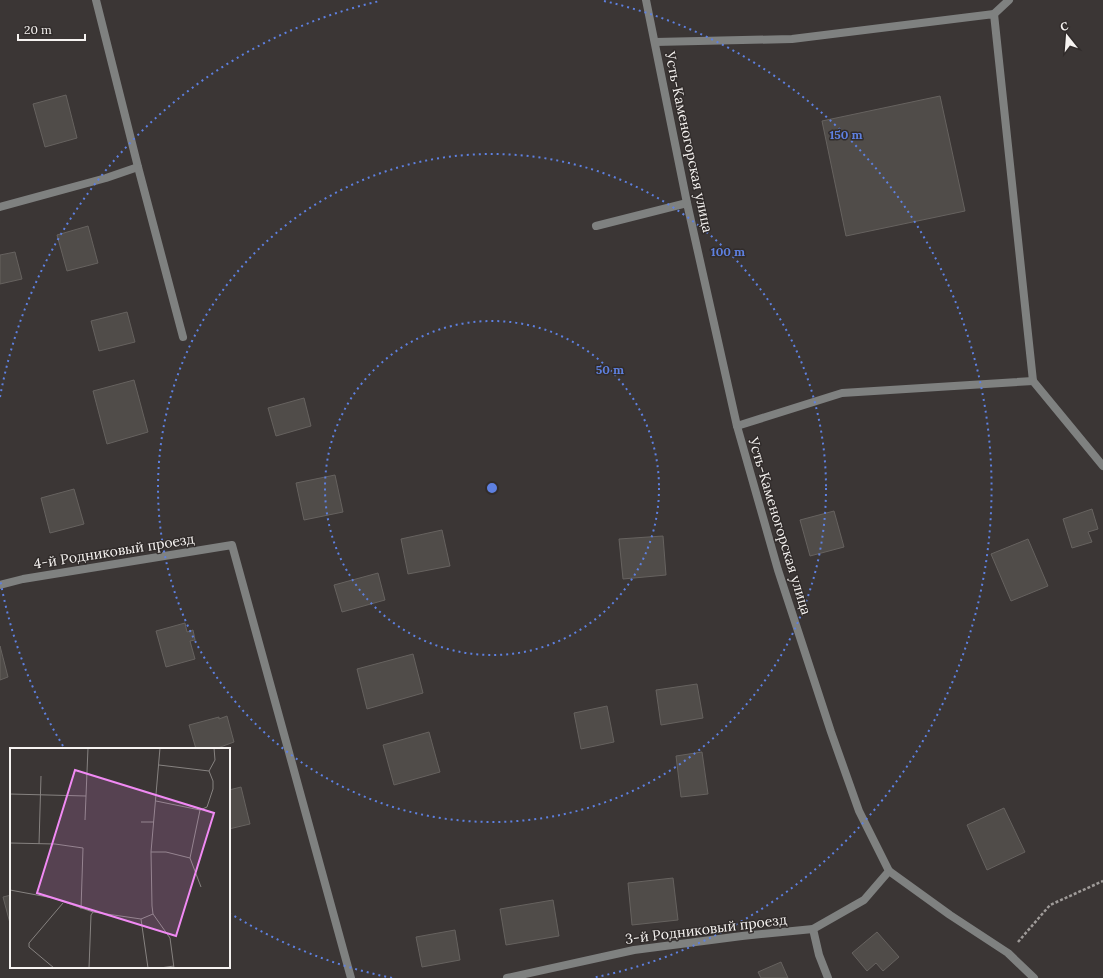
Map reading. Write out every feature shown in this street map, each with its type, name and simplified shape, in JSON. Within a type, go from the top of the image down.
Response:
[{"type":"street","points":[[96,0],[183,337]]},
{"type":"street","name":"Усть-Каменогорская улица","points":[[646,0],[687,203],[737,426],[778,570],[831,732],[859,811],[889,871],[950,915],[1008,953],[1034,978]]},
{"type":"street","points":[[655,42],[792,39],[994,14],[1009,0]]},
{"type":"street","points":[[994,14],[1033,381],[1103,466]]},
{"type":"street","points":[[0,207],[106,178],[138,167]]},
{"type":"street","points":[[596,226],[687,203]]},
{"type":"street","points":[[737,426],[842,393],[1033,381]]},
{"type":"street","name":"4-й Родниковый проезд","points":[[0,585],[23,579],[232,545],[351,978]]},
{"type":"street","name":"3-й Родниковый проезд","points":[[508,978],[634,950],[742,936],[813,930],[864,900],[889,871]]},
{"type":"street","points":[[813,930],[819,955],[828,978]]},
{"type":"path","points":[[1008,953],[1050,905],[1103,880]]},
{"type":"building","points":[[66,95],[77,138],[45,147],[33,104]]},
{"type":"building","points":[[940,96],[965,211],[846,236],[822,121]]},
{"type":"building","points":[[88,226],[98,263],[67,271],[57,235]]},
{"type":"building","points":[[15,252],[22,279],[0,284],[0,255]]},
{"type":"building","points":[[127,312],[135,342],[99,351],[91,321]]},
{"type":"building","points":[[134,380],[148,432],[107,444],[93,391]]},
{"type":"building","points":[[304,398],[311,426],[276,436],[268,408]]},
{"type":"building","points":[[335,475],[343,512],[304,520],[296,483]]},
{"type":"building","points":[[74,489],[84,524],[50,533],[41,498]]},
{"type":"building","points":[[1092,509],[1098,529],[1088,532],[1092,542],[1072,548],[1063,519]]},
{"type":"building","points":[[834,511],[844,547],[810,556],[800,520]]},
{"type":"building","points":[[442,530],[450,566],[408,574],[401,539]]},
{"type":"building","points":[[663,536],[666,575],[623,579],[619,539]]},
{"type":"building","points":[[1028,539],[1048,586],[1011,601],[991,554]]},
{"type":"building","points":[[378,573],[385,600],[342,612],[334,585]]},
{"type":"building","points":[[185,623],[187,632],[193,630],[195,640],[190,641],[195,659],[166,667],[156,631]]},
{"type":"building","points":[[0,646],[8,677],[0,680]]},
{"type":"building","points":[[413,654],[423,693],[367,709],[357,669]]},
{"type":"building","points":[[697,684],[703,718],[661,725],[656,690]]},
{"type":"building","points":[[607,706],[614,742],[581,749],[574,713]]},
{"type":"building","points":[[227,716],[234,742],[218,748],[196,748],[189,725],[219,717],[219,719]]},
{"type":"building","points":[[429,732],[440,772],[394,785],[383,745]]},
{"type":"building","points":[[702,752],[708,794],[681,797],[676,756]]},
{"type":"building","points":[[241,787],[250,824],[230,829],[230,790]]},
{"type":"building","points":[[1004,808],[1025,852],[987,870],[967,825]]},
{"type":"building","points":[[673,878],[678,920],[632,925],[628,883]]},
{"type":"building","points":[[10,895],[10,923],[3,897]]},
{"type":"building","points":[[553,900],[559,936],[506,945],[500,909]]},
{"type":"building","points":[[455,930],[460,960],[422,967],[416,937]]},
{"type":"building","points":[[877,932],[899,957],[883,971],[876,963],[867,971],[852,953]]},
{"type":"building","points":[[781,962],[788,978],[761,978],[758,972]]}]
